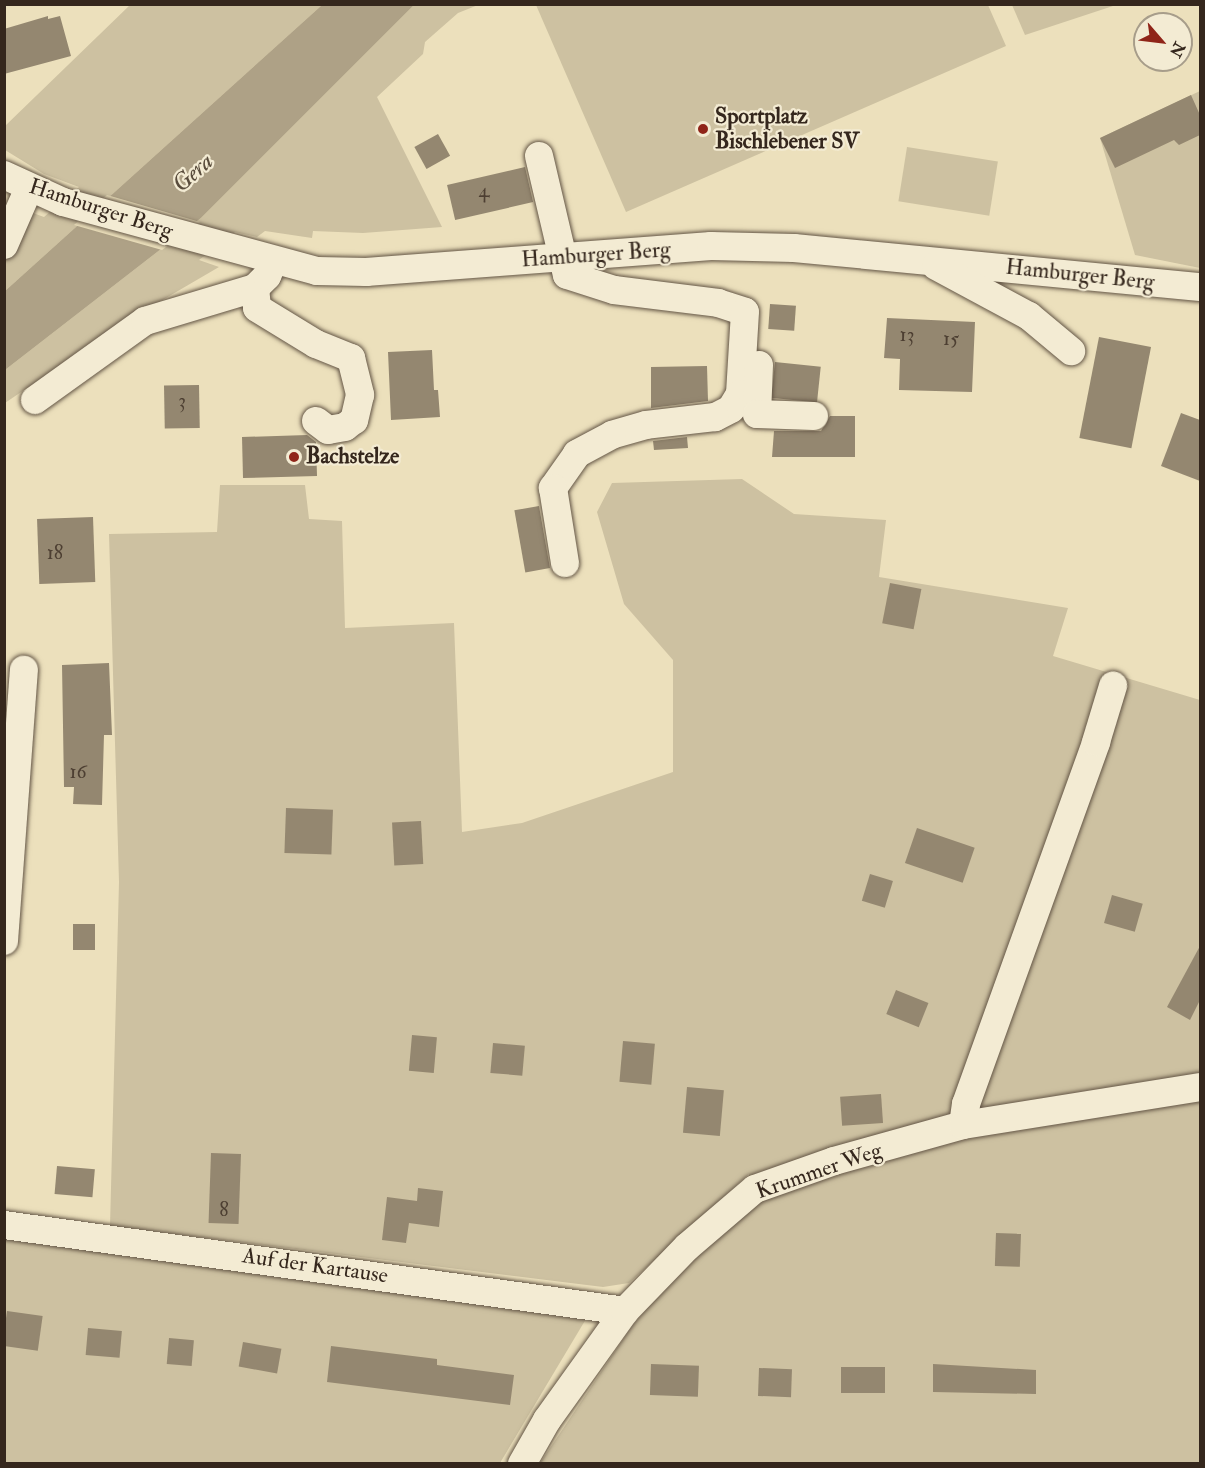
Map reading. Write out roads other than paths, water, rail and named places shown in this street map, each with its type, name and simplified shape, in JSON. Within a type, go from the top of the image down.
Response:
[{"type":"street","points":[[539,156],[565,257],[567,275],[614,290],[718,303],[762,318],[757,414],[813,416]]},
{"type":"street","points":[[4,246],[16,181]]},
{"type":"street","name":"Hamburger Berg","points":[[16,181],[63,202],[317,271],[366,272],[711,246],[794,248],[1200,287]]},
{"type":"street","points":[[923,259],[1029,316],[1071,351]]},
{"type":"street","points":[[35,400],[145,321],[255,288],[267,276],[274,260]]},
{"type":"street","points":[[255,288],[257,308],[316,344],[351,358],[360,395],[354,420],[345,427],[328,430],[316,422]]},
{"type":"street","points":[[565,563],[553,488],[578,454],[612,435],[646,425],[715,417],[731,409],[740,394],[745,312]]},
{"type":"street","points":[[4,941],[24,670]]},
{"type":"street","points":[[963,1125],[966,1104],[1096,742],[1113,686]]},
{"type":"street","name":"Krummer Weg","points":[[522,1464],[547,1420],[625,1311],[687,1247],[754,1190],[834,1161],[963,1125],[1200,1087]]},
{"type":"street","name":"Auf der Kartause","points":[[4,1225],[625,1311]]},
{"type":"water","name":"Gera","points":[[322,5],[414,5],[201,218],[5,370],[5,291]]},
{"type":"place","name":"Sportplatz Bischlebener SV","points":[[703,129]]},
{"type":"place","name":"Bachstelze","points":[[294,457]]}]
